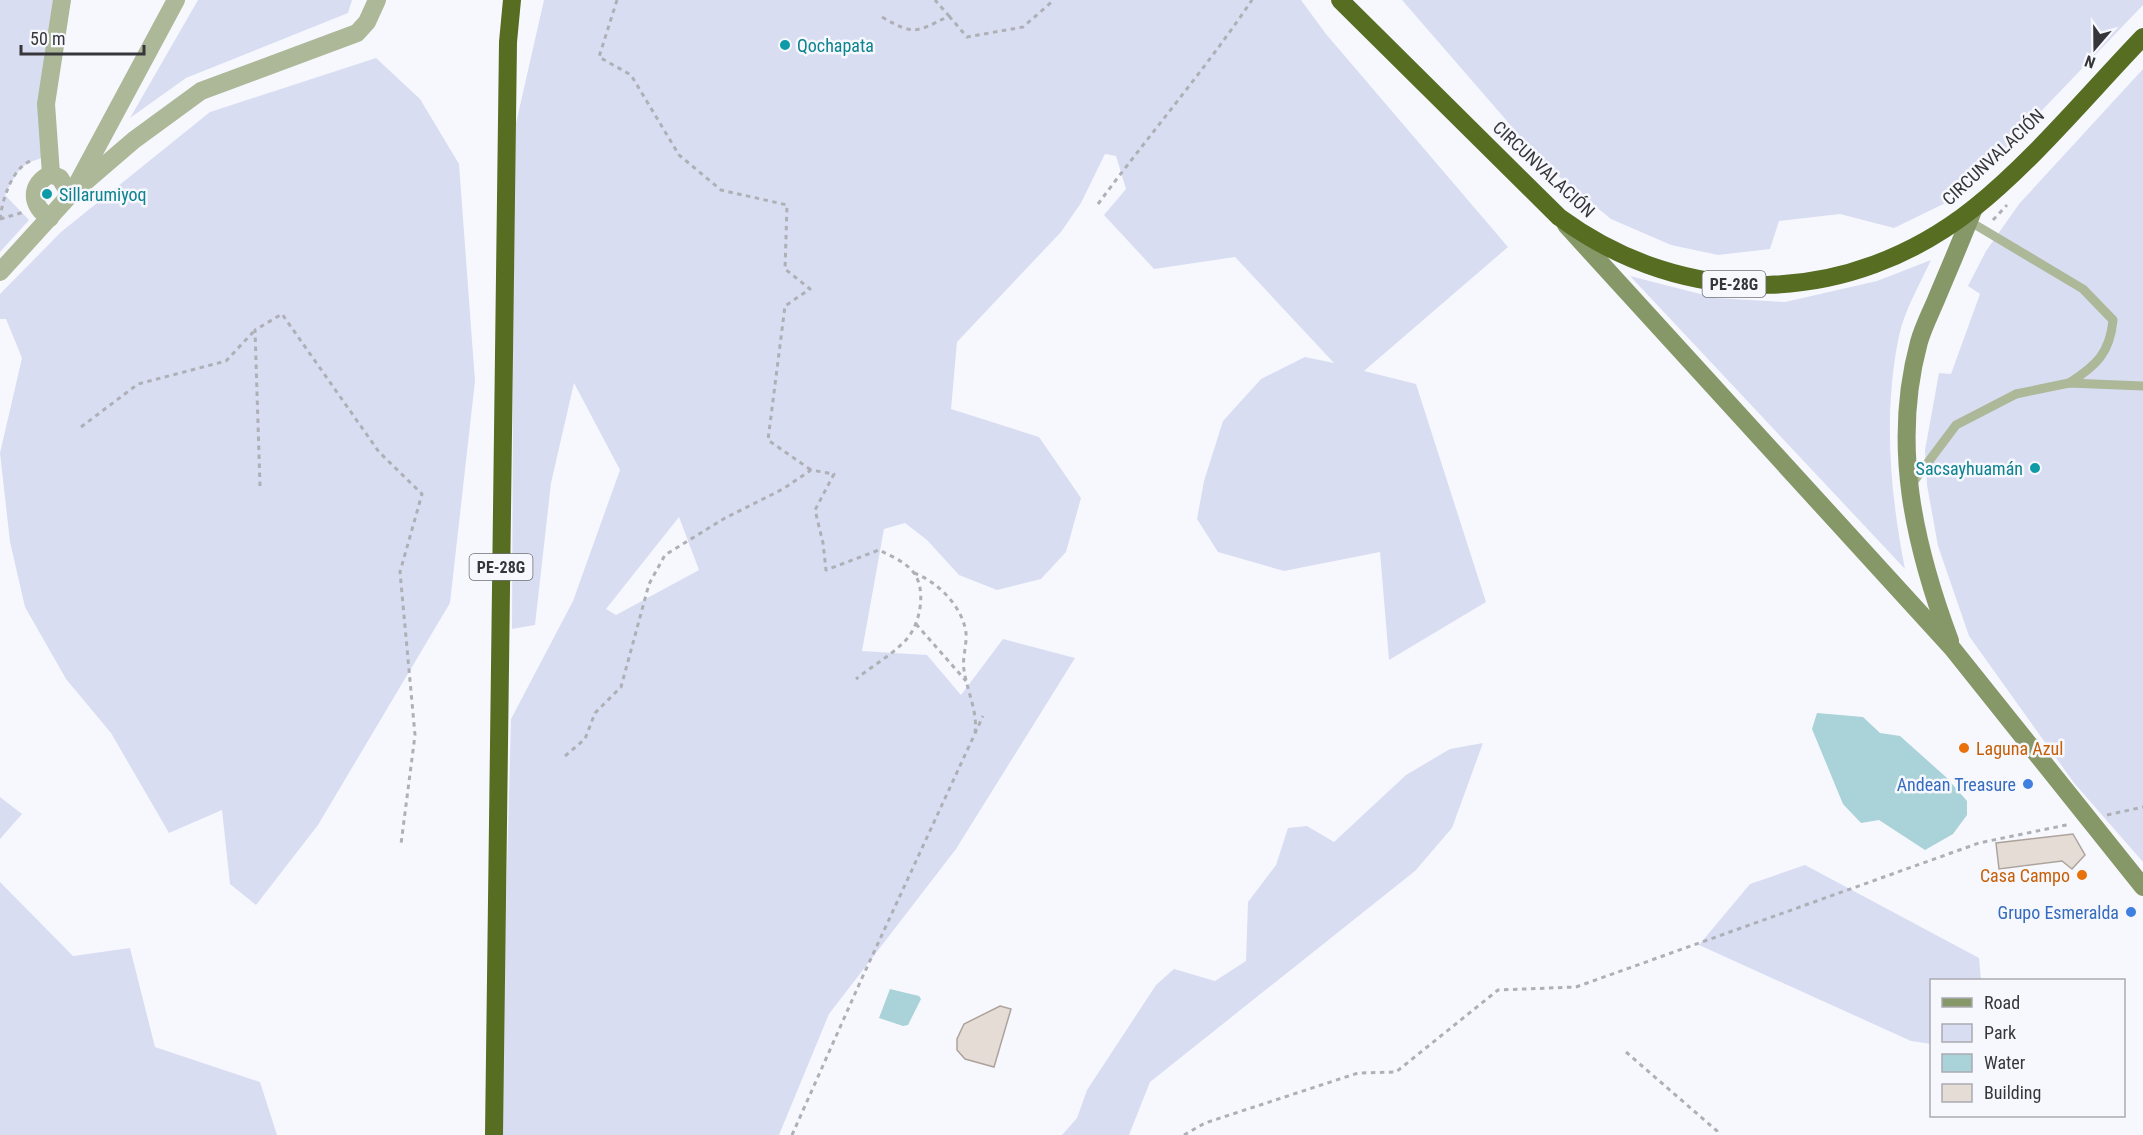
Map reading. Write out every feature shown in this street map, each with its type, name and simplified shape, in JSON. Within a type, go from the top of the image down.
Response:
[{"type":"highway","name":"PE-28G","points":[[494,1135],[508,42],[512,0]]},
{"type":"highway","name":"CIRCUNVALACIÓN","points":[[1340,0],[1559,217],[1593,241],[1635,262],[1664,272],[1713,282],[1780,285],[1814,280],[1888,259],[1921,245],[1972,214],[2143,37]]},
{"type":"street","points":[[63,0],[46,104],[51,165],[70,195]]},
{"type":"street","points":[[70,195],[176,0]]},
{"type":"street","points":[[0,272],[44,213],[70,195],[134,140],[201,91],[357,33],[367,22],[377,0]]},
{"type":"street","points":[[44,213],[34,194],[36,186],[51,165]]},
{"type":"street","points":[[1952,648],[1930,588],[1920,550],[1909,487],[1905,447],[1910,388],[1919,341],[1972,214]]},
{"type":"street","points":[[1559,217],[1952,648],[2143,887]]},
{"type":"lane","points":[[1972,214],[2083,289],[2113,320],[2111,342],[2091,369],[2069,383]]},
{"type":"lane","points":[[1909,487],[1956,425],[2016,394],[2069,383],[2143,386]]},
{"type":"path","points":[[617,0],[599,57],[631,75],[679,155],[721,190],[787,205],[784,269],[810,289],[784,306],[768,440],[811,470],[834,474],[815,510],[824,543],[826,570],[879,550],[912,572],[928,577],[958,611],[966,633],[963,658],[976,724],[974,740]]},
{"type":"path","points":[[936,0],[967,37],[1023,27],[1054,0]]},
{"type":"path","points":[[1098,204],[1155,128],[1210,63],[1252,0]]},
{"type":"path","points":[[882,17],[906,31],[925,28],[949,16]]},
{"type":"path","points":[[44,213],[0,219],[5,195],[16,175],[28,161],[51,165]]},
{"type":"path","points":[[81,427],[138,384],[226,361],[255,330],[282,314],[379,452],[422,494],[400,572],[415,735],[400,844]]},
{"type":"path","points":[[255,330],[260,486]]},
{"type":"path","points":[[564,756],[585,739],[595,713],[621,687],[649,584],[664,555],[725,518],[783,489],[811,470]]},
{"type":"path","points":[[856,679],[905,642],[916,624],[922,606],[912,572]]},
{"type":"path","points":[[916,624],[967,682]]},
{"type":"path","points":[[792,1135],[983,716]]},
{"type":"path","points":[[1184,1135],[1206,1123],[1358,1073],[1396,1072],[1498,990],[1576,987],[1979,843],[2143,807]]},
{"type":"path","points":[[1626,1052],[1717,1131],[1718,1135]]},
{"type":"green space","points":[[0,0],[62,0],[50,156],[26,164],[17,173],[5,195],[29,220],[0,252]]},
{"type":"green space","points":[[198,0],[352,0],[348,13],[186,78],[130,118]]},
{"type":"green space","points":[[544,0],[1301,0],[1326,34],[1508,247],[1364,371],[1416,384],[1486,602],[1389,660],[1380,552],[1284,571],[1218,552],[1197,519],[1204,481],[1223,421],[1261,379],[1305,357],[1334,363],[1235,257],[1154,269],[1104,215],[1126,189],[1116,156],[1105,154],[1081,203],[1061,232],[957,342],[951,409],[1039,437],[1081,498],[1066,552],[1041,579],[997,590],[959,575],[927,540],[905,523],[884,529],[862,651],[927,655],[961,695],[1003,639],[1075,658],[956,849],[829,1014],[779,1135],[500,1135],[511,719],[573,601],[620,470],[574,383],[551,483],[535,625],[512,629],[514,132]],"holes":[[[679,517],[699,570],[616,615],[606,609]]]},
{"type":"green space","points":[[1402,0],[2143,0],[2143,5],[1960,196],[1894,228],[1840,214],[1779,221],[1770,249],[1718,255],[1671,245],[1611,219],[1545,165]]},
{"type":"green space","points":[[376,58],[420,99],[459,164],[475,381],[450,603],[318,825],[256,905],[230,884],[222,810],[169,833],[111,733],[66,679],[25,607],[10,542],[0,453],[22,358],[6,319],[0,319],[0,294],[61,232],[210,112]]},
{"type":"green space","name":"Sacsayhuamán","points":[[2143,69],[2143,862],[2074,783],[1969,636],[1938,546],[1927,485],[1925,450],[1939,373],[1951,374],[1980,294],[1968,286],[1986,251],[2019,204]]},
{"type":"green space","points":[[1931,260],[1901,327],[1891,394],[1892,482],[1905,569],[1630,276],[1716,298],[1785,302],[1877,281]]},
{"type":"green space","points":[[1483,743],[1452,828],[1415,871],[1150,1082],[1129,1135],[1062,1135],[1077,1118],[1087,1090],[1156,985],[1174,969],[1215,981],[1246,961],[1248,902],[1276,865],[1288,828],[1307,826],[1334,842],[1406,775],[1450,749]]},
{"type":"green space","points":[[0,797],[22,814],[0,839]]},
{"type":"green space","points":[[1805,865],[1979,958],[1981,979],[1930,979],[1930,1044],[1911,1041],[1699,945],[1750,884]]},
{"type":"green space","points":[[0,882],[73,956],[130,948],[155,1047],[260,1082],[277,1135],[0,1135]]},
{"type":"water","points":[[1817,713],[1863,717],[1880,733],[1900,736],[1947,778],[1967,801],[1967,815],[1953,834],[1925,850],[1879,820],[1861,823],[1843,804],[1812,729]]},
{"type":"water","points":[[890,989],[919,996],[921,999],[908,1025],[903,1026],[879,1018]]},
{"type":"building","points":[[2073,834],[2085,855],[2072,869],[2062,861],[1999,869],[1996,843]]},
{"type":"building","points":[[1000,1006],[1011,1009],[994,1067],[965,1059],[957,1050],[957,1039],[964,1024]]},
{"type":"place","name":"Qochapata","points":[[785,45]]},
{"type":"place","name":"Sillarumiyoq","points":[[47,194]]},
{"type":"place","name":"Sacsayhuamán","points":[[2035,468]]},
{"type":"place","name":"Laguna Azul","points":[[1964,748]]},
{"type":"place","name":"Andean Treasure","points":[[2028,784]]},
{"type":"place","name":"Casa Campo","points":[[2082,875]]},
{"type":"place","name":"Grupo Esmeralda","points":[[2131,912]]}]
